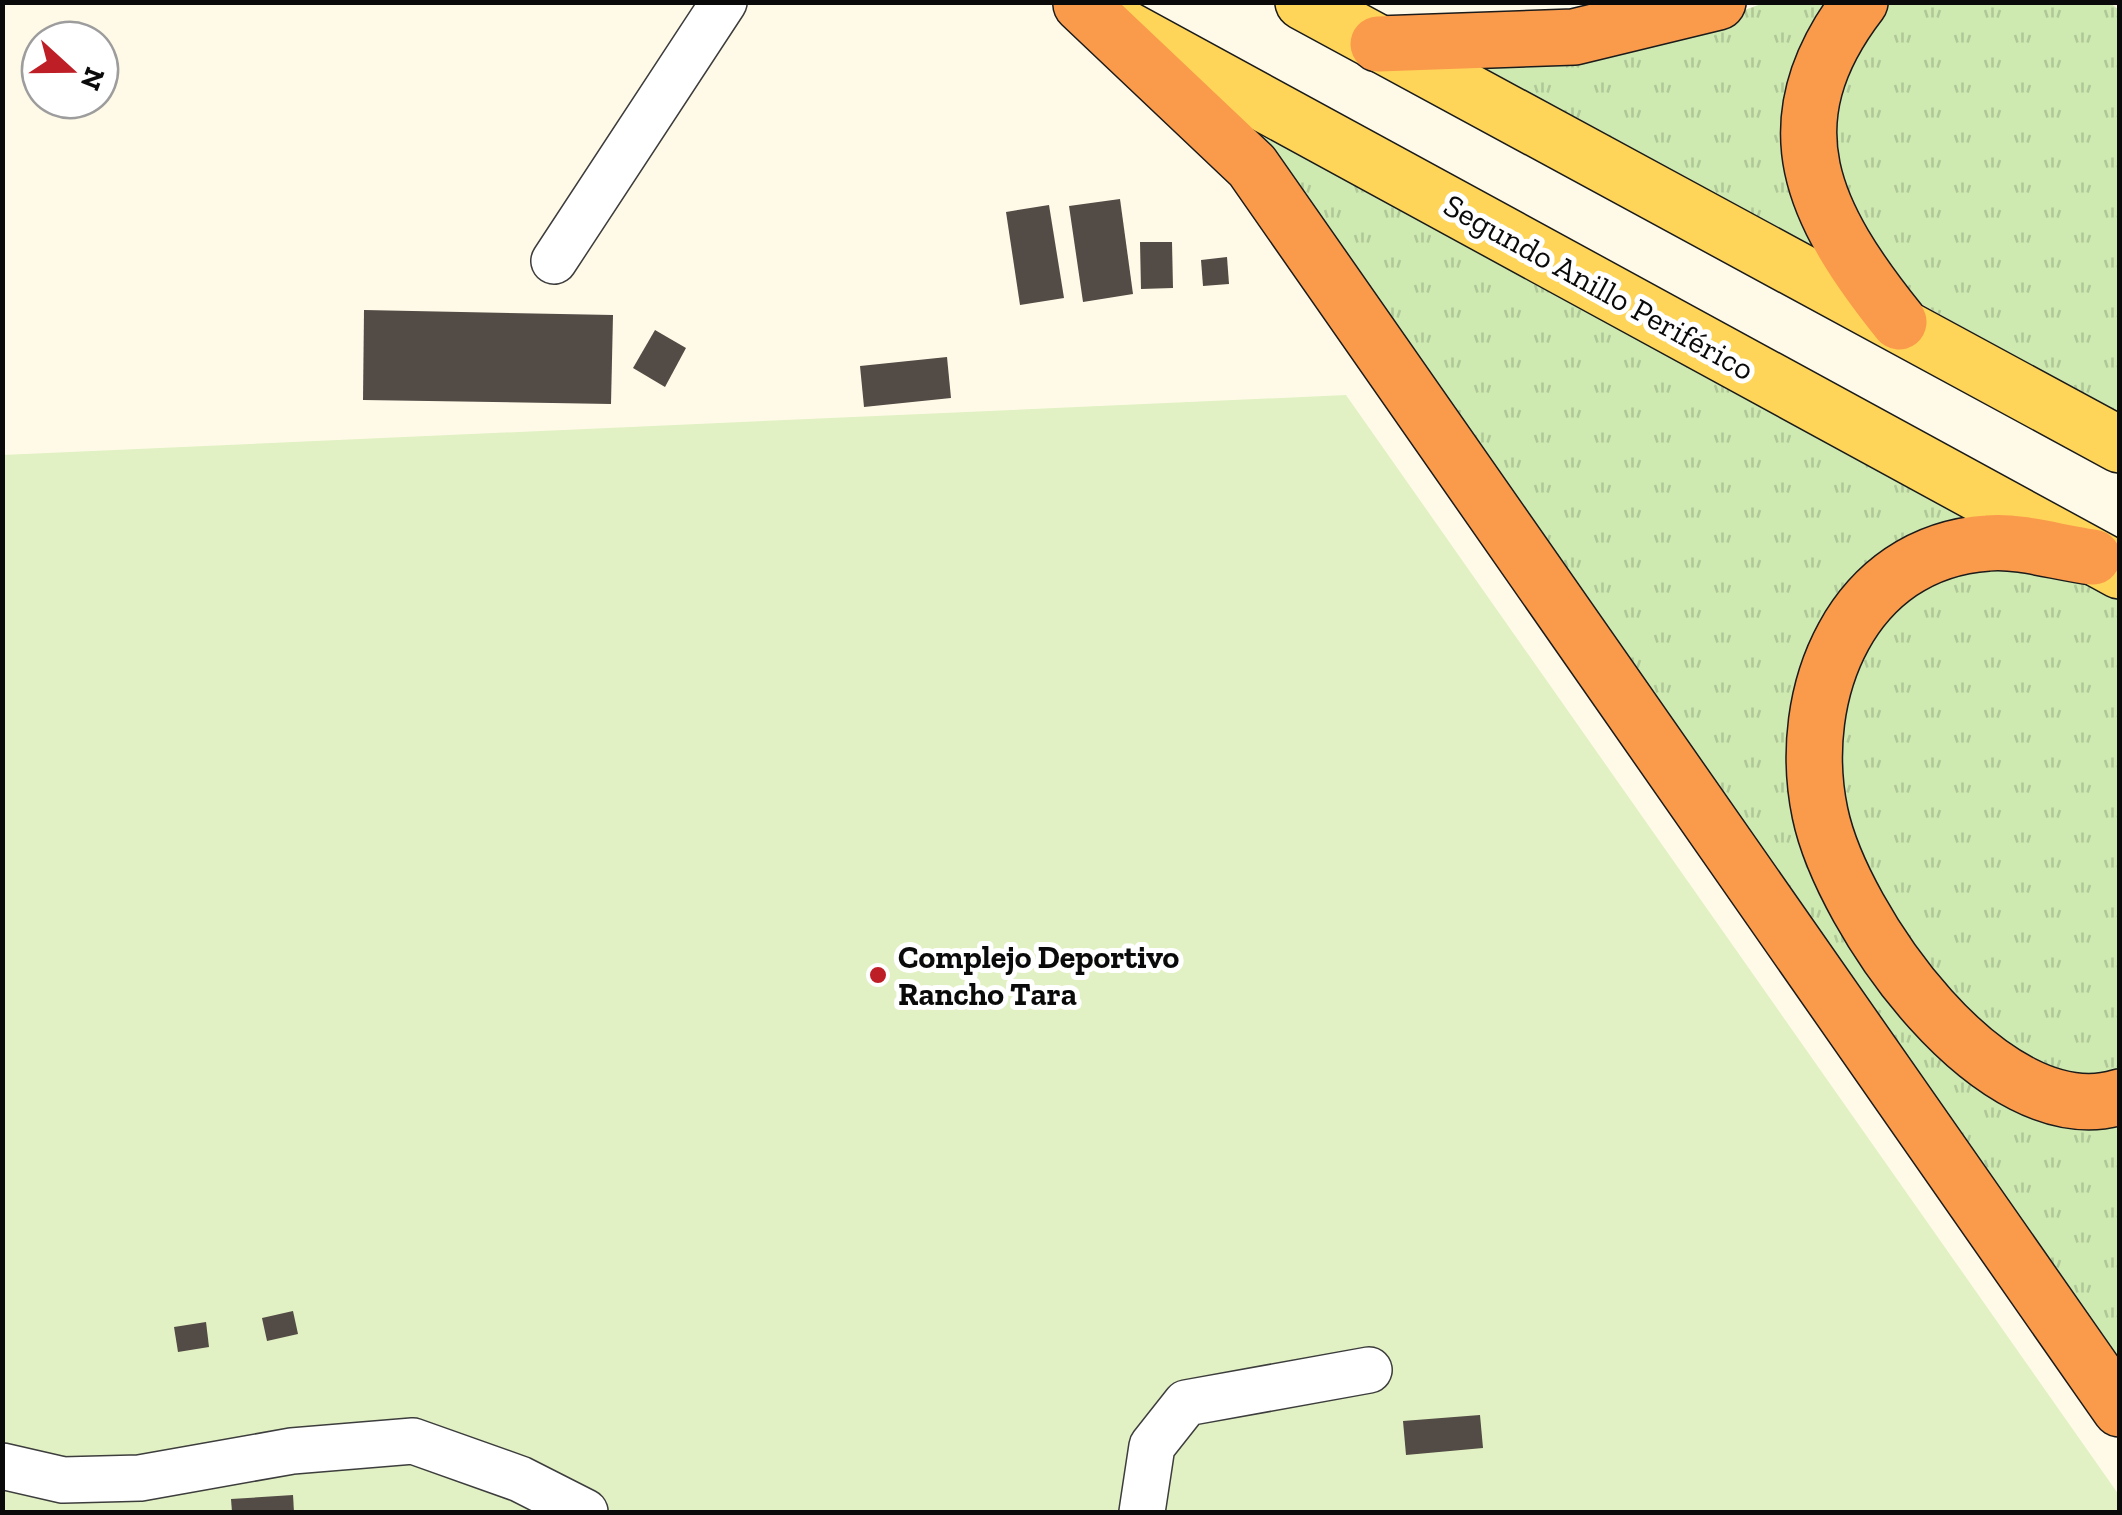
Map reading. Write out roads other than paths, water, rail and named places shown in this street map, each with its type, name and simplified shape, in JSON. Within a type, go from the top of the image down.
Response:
[{"type":"highway","points":[[1378,44],[1574,37],[1718,2]]},
{"type":"highway","points":[[1860,2],[1833,37],[1808,113],[1812,180],[1847,258],[1898,322]]},
{"type":"highway","points":[[1080,3],[1252,166],[2120,1409]]},
{"type":"highway","points":[[2106,564],[1989,542],[1920,557],[1864,601],[1830,661],[1815,735],[1820,814],[1852,903],[1922,1002],[1989,1065],[2044,1095],[2107,1100],[2120,1097]]},
{"type":"main road","points":[[1304,2],[2120,445]]},
{"type":"main road","name":"Segundo Anillo Periférico","points":[[1080,3],[2106,564]]},
{"type":"lane","points":[[554,262],[724,2]]},
{"type":"lane","points":[[1142,1512],[1152,1446],[1186,1403],[1369,1370]]},
{"type":"lane","points":[[2,1466],[62,1480],[140,1478],[292,1451],[413,1440],[520,1478],[585,1512]]},
{"type":"place","name":"Complejo Deportivo Rancho Tara","points":[[878,975]]}]
